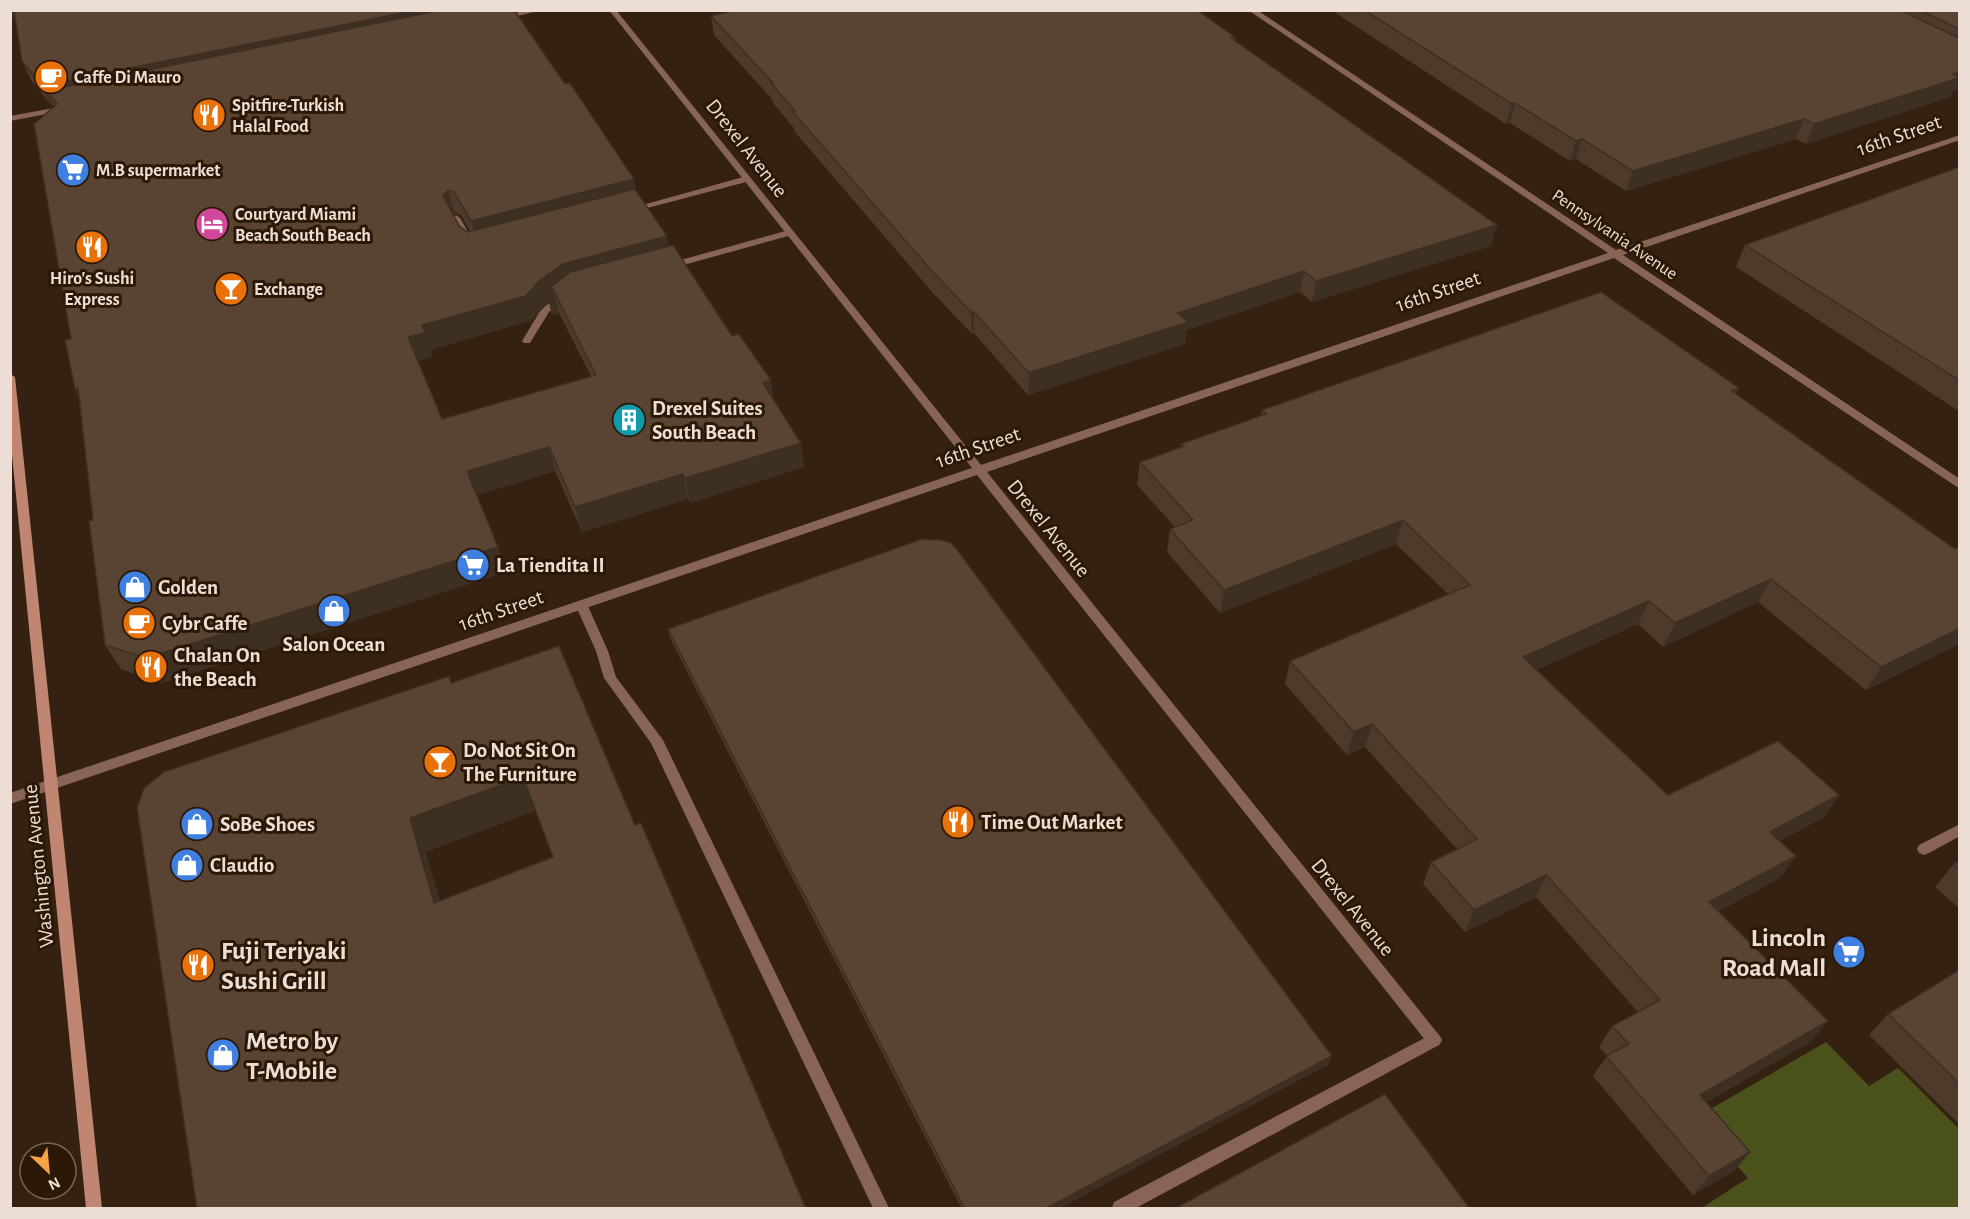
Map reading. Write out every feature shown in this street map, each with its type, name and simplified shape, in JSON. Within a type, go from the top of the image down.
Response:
[{"type":"main road","name":"Washington Avenue","points":[[10,377],[94,1209]]},
{"type":"street","points":[[491,20],[538,10]]},
{"type":"street","name":"Drexel Avenue","points":[[612,10],[1434,1040],[1120,1209]]},
{"type":"street","name":"Pennsylvania Avenue","points":[[1251,10],[1959,485]]},
{"type":"street","points":[[10,119],[75,105]]},
{"type":"street","name":"16th Street","points":[[10,799],[1959,137]]},
{"type":"street","points":[[619,212],[747,179]]},
{"type":"street","points":[[456,218],[474,250]]},
{"type":"street","points":[[661,268],[789,232]]},
{"type":"street","points":[[527,341],[545,310],[556,300],[572,292]]},
{"type":"street","points":[[581,604],[602,651],[610,678],[656,740],[881,1209]]},
{"type":"street","points":[[1924,849],[1959,829]]},
{"type":"green space","points":[[1826,1042],[1869,1086],[1898,1068],[1959,1129],[1959,1208],[1703,1207],[1748,1178],[1695,1118]]},
{"type":"building","points":[[14,10],[417,10],[42,86],[22,61]]},
{"type":"building","points":[[441,10],[514,10],[565,84],[570,83],[634,179],[471,221],[454,192],[448,190],[443,196],[460,227],[468,232],[635,189],[667,236],[563,264],[540,280],[526,296],[422,325],[425,333],[408,337],[442,419],[596,375],[553,289],[546,291],[570,272],[673,245],[732,336],[739,334],[771,380],[763,383],[801,443],[685,478],[683,474],[575,507],[549,447],[467,471],[498,547],[146,658],[105,645],[89,521],[93,520],[78,388],[75,389],[65,340],[71,339],[34,124],[57,104],[46,91]]},
{"type":"building","points":[[737,10],[1197,10],[1235,37],[1231,38],[1497,225],[1316,281],[1304,271],[1178,313],[1188,322],[1029,373],[974,312],[971,312],[932,271],[793,112],[795,111],[771,83],[773,83],[711,16]]},
{"type":"building","points":[[1364,10],[1900,10],[1959,38],[1959,72],[1953,74],[1959,78],[1814,124],[1804,119],[1633,171],[1582,139],[1576,141],[1515,103],[1512,104]]},
{"type":"building","points":[[1920,10],[1959,10],[1959,29]]},
{"type":"building","points":[[1959,167],[1959,380],[1745,245]]},
{"type":"building","points":[[1601,292],[1739,388],[1732,391],[1955,549],[1959,547],[1959,629],[1881,667],[1771,579],[1675,623],[1649,601],[1523,657],[1668,795],[1778,741],[1839,795],[1770,832],[1796,856],[1709,902],[1828,1021],[1700,1095],[1750,1152],[1709,1176],[1606,1056],[1629,1044],[1612,1026],[1660,1000],[1546,875],[1474,910],[1431,862],[1477,839],[1372,724],[1354,732],[1290,661],[1470,585],[1403,520],[1224,590],[1170,529],[1193,520],[1140,462],[1184,446],[1181,444],[1266,414],[1262,410]]},
{"type":"building","points":[[922,539],[951,543],[958,551],[1332,1056],[1045,1209],[965,1209],[668,629]]},
{"type":"building","points":[[559,646],[635,825],[641,823],[806,1209],[197,1209],[137,808],[144,788],[164,772],[449,676],[451,683]],"holes":[[[523,777],[553,857],[434,903],[410,818]]]},
{"type":"building","points":[[1959,970],[1959,1083],[1888,1014]]},
{"type":"building","points":[[1385,1094],[1470,1209],[1174,1209]]},
{"type":"place","name":"Caffe Di Mauro","points":[[51,77]]},
{"type":"place","name":"Spitfire-Turkish Halal Food","points":[[209,115]]},
{"type":"place","name":"M.B supermarket","points":[[73,170]]},
{"type":"place","name":"Courtyard Miami Beach South Beach","points":[[212,224]]},
{"type":"place","name":"Hiro's Sushi Express","points":[[92,247]]},
{"type":"place","name":"Exchange","points":[[231,289]]},
{"type":"place","name":"Drexel Suites South Beach","points":[[629,420]]},
{"type":"place","name":"La Tiendita II","points":[[473,565]]},
{"type":"place","name":"Golden","points":[[135,587]]},
{"type":"place","name":"Salon Ocean","points":[[334,611]]},
{"type":"place","name":"Cybr Caffe","points":[[139,623]]},
{"type":"place","name":"Chalan On the Beach","points":[[151,667]]},
{"type":"place","name":"Do Not Sit On The Furniture","points":[[440,762]]},
{"type":"place","name":"Time Out Market","points":[[958,822]]},
{"type":"place","name":"SoBe Shoes","points":[[197,824]]},
{"type":"place","name":"Claudio","points":[[187,865]]},
{"type":"place","name":"Lincoln Road Mall","points":[[1849,952]]},
{"type":"place","name":"Fuji Teriyaki Sushi Grill","points":[[198,965]]},
{"type":"place","name":"Metro by T-Mobile","points":[[223,1055]]}]
